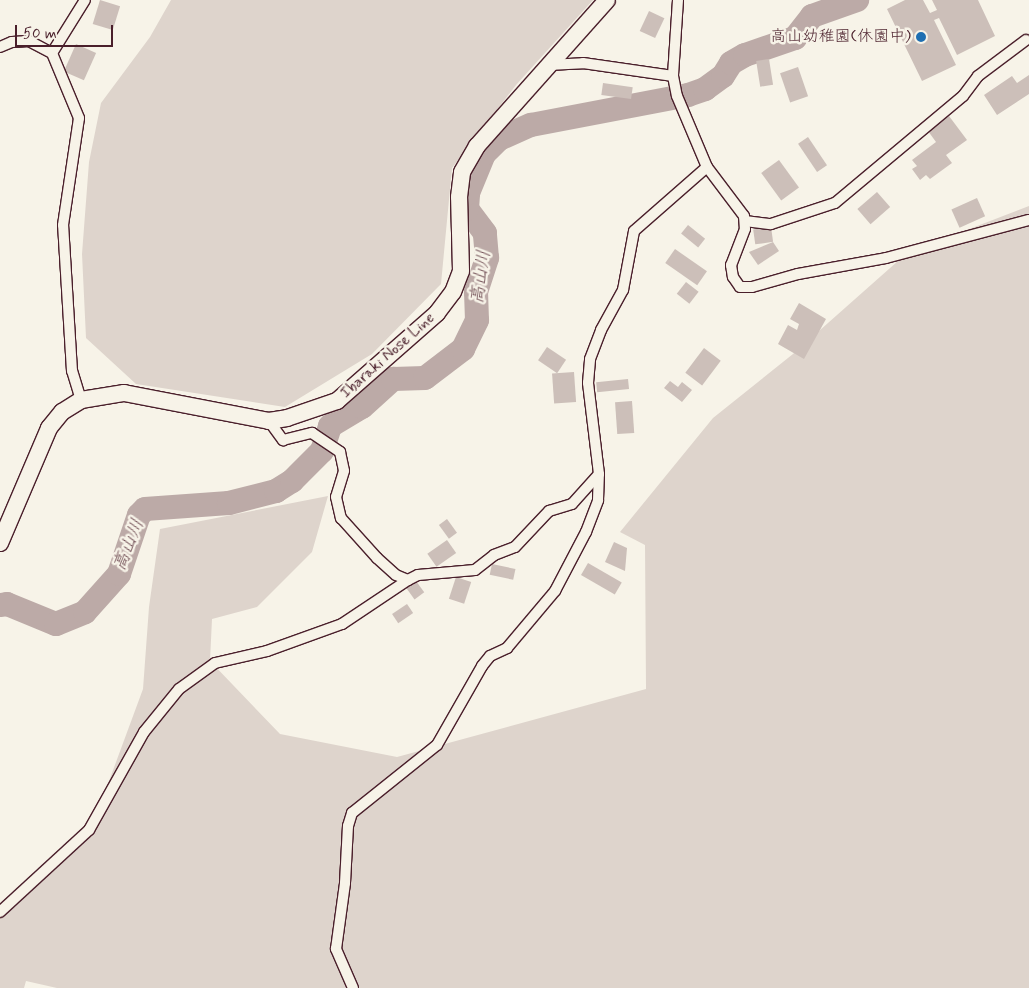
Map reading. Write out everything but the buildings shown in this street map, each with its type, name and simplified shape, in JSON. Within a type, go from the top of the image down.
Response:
[{"type":"main road","name":"Ibaraki Nose Line","points":[[0,543],[49,428],[62,412],[81,400],[124,393],[269,421],[315,411],[337,401],[438,313],[453,292],[461,270],[459,197],[462,172],[477,146],[607,0]]},
{"type":"street","points":[[52,53],[85,0]]},
{"type":"street","points":[[678,0],[673,76],[677,96],[707,168],[733,198],[745,222],[745,229],[731,265],[733,277],[740,287],[752,287],[798,274],[886,258],[1029,220]]},
{"type":"street","points":[[745,222],[771,224],[835,203],[963,96],[978,76],[1026,40]]},
{"type":"street","points":[[0,47],[12,42],[29,41],[52,53],[80,118],[63,225],[72,371],[81,400]]},
{"type":"street","points":[[548,65],[584,63],[673,76]]},
{"type":"street","points":[[353,988],[336,949],[345,883],[348,826],[352,814],[437,745],[482,666],[490,656],[507,648],[555,591],[586,532],[598,500],[598,474],[588,383],[590,359],[601,330],[623,290],[634,230],[707,168]]},
{"type":"street","points":[[269,421],[283,440],[312,433],[340,452],[344,471],[336,497],[341,518],[377,558],[396,575],[408,580]]},
{"type":"street","points":[[0,912],[89,830],[144,732],[179,689],[215,663],[267,650],[342,624],[418,575],[475,570],[494,555],[515,547],[548,511],[572,504],[598,474]]},
{"type":"shaded area","points":[[171,0],[593,0],[516,85],[452,168],[441,284],[372,354],[285,407],[136,384],[86,338],[82,254],[89,162],[101,103],[150,37]]},
{"type":"shaded area","points":[[1029,206],[1029,988],[57,988],[26,981],[24,988],[0,988],[0,918],[95,819],[143,689],[149,607],[160,529],[328,496],[312,552],[257,607],[212,619],[210,661],[280,734],[397,757],[646,689],[645,545],[620,532],[713,418],[793,354],[907,253]]},
{"type":"waterway","name":"高山川","points":[[0,605],[7,604],[56,624],[85,612],[119,574],[139,515],[145,509],[229,503],[276,491],[292,481],[322,451],[330,426],[362,407],[393,379],[425,378],[463,349],[477,320],[476,292],[487,258],[485,233],[467,209],[468,193],[484,154],[499,139],[531,125],[688,95],[705,89],[723,76],[731,63],[745,55],[795,38],[812,16],[857,0]]},
{"type":"place","name":"高山幼稚園(休園中)","points":[[921,37]]}]
